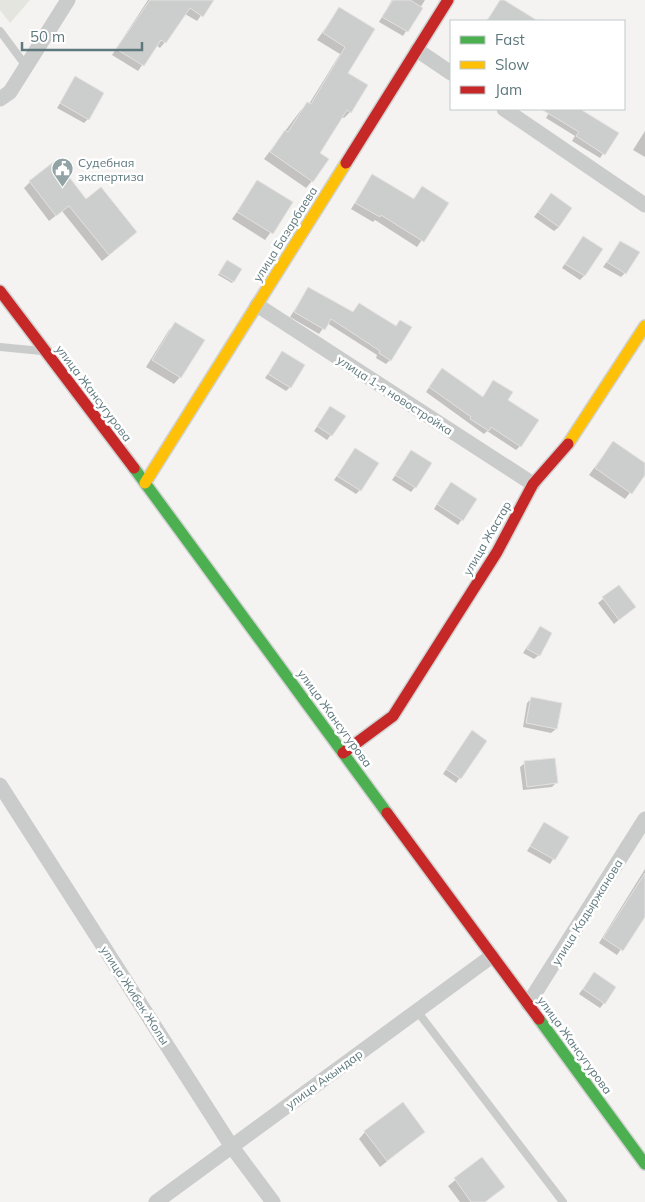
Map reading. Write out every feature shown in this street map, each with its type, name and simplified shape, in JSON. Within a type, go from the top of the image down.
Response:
[{"type":"street","points":[[0,99],[10,92],[68,0]]},
{"type":"street","name":"улица Базарбаева","points":[[145,483],[448,0]]},
{"type":"street","points":[[417,50],[450,72]]},
{"type":"street","points":[[505,110],[645,205]]},
{"type":"street","name":"улица Жансугурова","points":[[0,291],[145,483],[645,1164]]},
{"type":"street","name":"улица 1-я новостройка","points":[[257,305],[532,484]]},
{"type":"street","name":"улица Жастар","points":[[344,753],[393,716],[496,552],[532,484],[570,441],[645,326]]},
{"type":"street","name":"улица Жибек Жолы","points":[[0,785],[232,1146],[273,1202]]},
{"type":"street","name":"улица Кадыржанова","points":[[528,1004],[645,819]]},
{"type":"street","name":"улица Акындар","points":[[156,1202],[492,956]]},
{"type":"lane","points":[[0,31],[26,66]]},
{"type":"lane","points":[[0,347],[44,351]]},
{"type":"lane","points":[[417,1011],[563,1202]]},
{"type":"shaded area","points":[[0,0],[30,0],[10,23],[0,10]]},
{"type":"building","points":[[150,0],[214,0],[203,17],[190,8],[166,43],[161,40],[144,66],[116,49]]},
{"type":"building","points":[[393,0],[410,0],[423,8],[408,32],[382,17]]},
{"type":"building","points":[[500,0],[504,0],[536,20],[488,20]]},
{"type":"building","points":[[339,7],[375,29],[348,73],[368,85],[351,113],[347,110],[320,153],[329,159],[313,182],[270,152],[285,130],[288,132],[307,102],[311,104],[345,47],[323,33]]},
{"type":"building","points":[[75,76],[104,93],[89,120],[60,103]]},
{"type":"building","points":[[543,110],[582,110],[619,133],[605,155],[576,136],[579,132]]},
{"type":"building","points":[[56,160],[86,199],[101,187],[137,232],[109,255],[69,206],[56,216],[29,181]]},
{"type":"building","points":[[372,174],[414,199],[422,186],[449,203],[424,242],[381,215],[380,217],[355,203]]},
{"type":"building","points":[[257,180],[293,202],[273,234],[237,212]]},
{"type":"building","points":[[551,193],[572,208],[559,227],[538,212]]},
{"type":"building","points":[[583,236],[603,249],[585,276],[565,264]]},
{"type":"building","points":[[620,241],[640,252],[626,274],[607,262]]},
{"type":"building","points":[[227,260],[242,269],[234,282],[219,273]]},
{"type":"building","points":[[308,287],[353,312],[359,303],[396,326],[400,320],[412,327],[391,361],[379,353],[380,351],[331,319],[325,330],[294,312]]},
{"type":"building","points":[[175,322],[205,340],[181,378],[152,360]]},
{"type":"building","points":[[282,351],[305,365],[291,388],[268,374]]},
{"type":"building","points":[[442,368],[483,397],[493,380],[513,392],[508,400],[539,420],[521,447],[491,427],[489,431],[470,419],[471,417],[429,387]]},
{"type":"building","points":[[330,406],[346,416],[332,436],[317,426]]},
{"type":"building","points":[[613,441],[645,463],[645,475],[632,494],[595,468]]},
{"type":"building","points":[[355,448],[379,463],[361,491],[337,476]]},
{"type":"building","points":[[411,450],[432,463],[416,488],[395,475]]},
{"type":"building","points":[[451,482],[477,499],[463,521],[437,504]]},
{"type":"building","points":[[619,585],[636,607],[619,620],[602,597]]},
{"type":"building","points":[[540,626],[552,633],[540,656],[527,649]]},
{"type":"building","points":[[531,697],[562,703],[557,729],[526,723]]},
{"type":"building","points":[[472,730],[487,741],[461,779],[446,769]]},
{"type":"building","points":[[555,758],[558,783],[527,787],[524,761]]},
{"type":"building","points":[[544,822],[569,837],[555,860],[530,846]]},
{"type":"building","points":[[645,873],[645,917],[623,951],[603,938]]},
{"type":"building","points":[[594,972],[616,987],[605,1004],[583,989]]},
{"type":"building","points":[[403,1102],[425,1132],[387,1161],[364,1131]]},
{"type":"building","points":[[482,1157],[505,1187],[485,1202],[471,1202],[454,1178]]},
{"type":"traffic: fast","points":[[134,468],[387,813]]},
{"type":"traffic: fast","points":[[539,1019],[645,1164]]},
{"type":"traffic: slow","points":[[145,483],[346,163]]},
{"type":"traffic: slow","points":[[568,444],[645,326]]},
{"type":"traffic: jam","points":[[346,163],[448,0]]},
{"type":"traffic: jam","points":[[0,291],[134,468]]},
{"type":"traffic: jam","points":[[343,753],[393,716],[497,552],[533,484],[568,444]]},
{"type":"traffic: jam","points":[[387,813],[539,1019]]},
{"type":"place","name":"Судебная экспертиза","points":[[62,188]]}]
